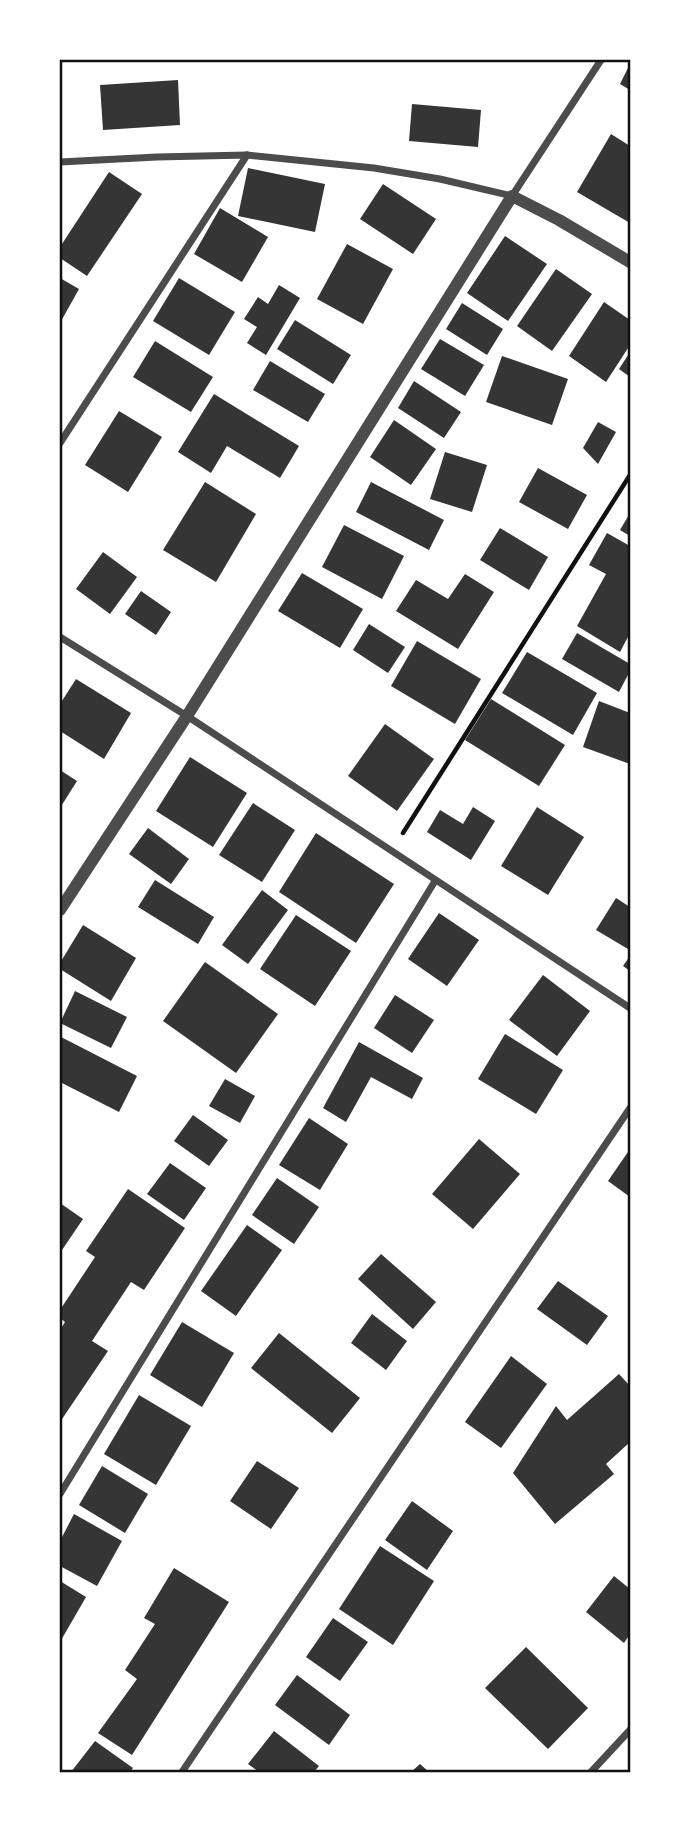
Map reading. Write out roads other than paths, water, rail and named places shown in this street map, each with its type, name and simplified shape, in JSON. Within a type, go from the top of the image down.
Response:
[{"type":"street","points":[[60,910],[187,716],[512,196],[601,60]]},
{"type":"street","points":[[60,443],[247,155]]},
{"type":"street","points":[[60,162],[247,155],[374,168],[440,179],[512,196],[631,262]]},
{"type":"street","points":[[60,637],[187,716],[631,1008]]},
{"type":"street","points":[[60,1494],[435,881]]},
{"type":"street","points":[[181,1773],[631,1108]]},
{"type":"street","points":[[591,1773],[631,1730]]}]
